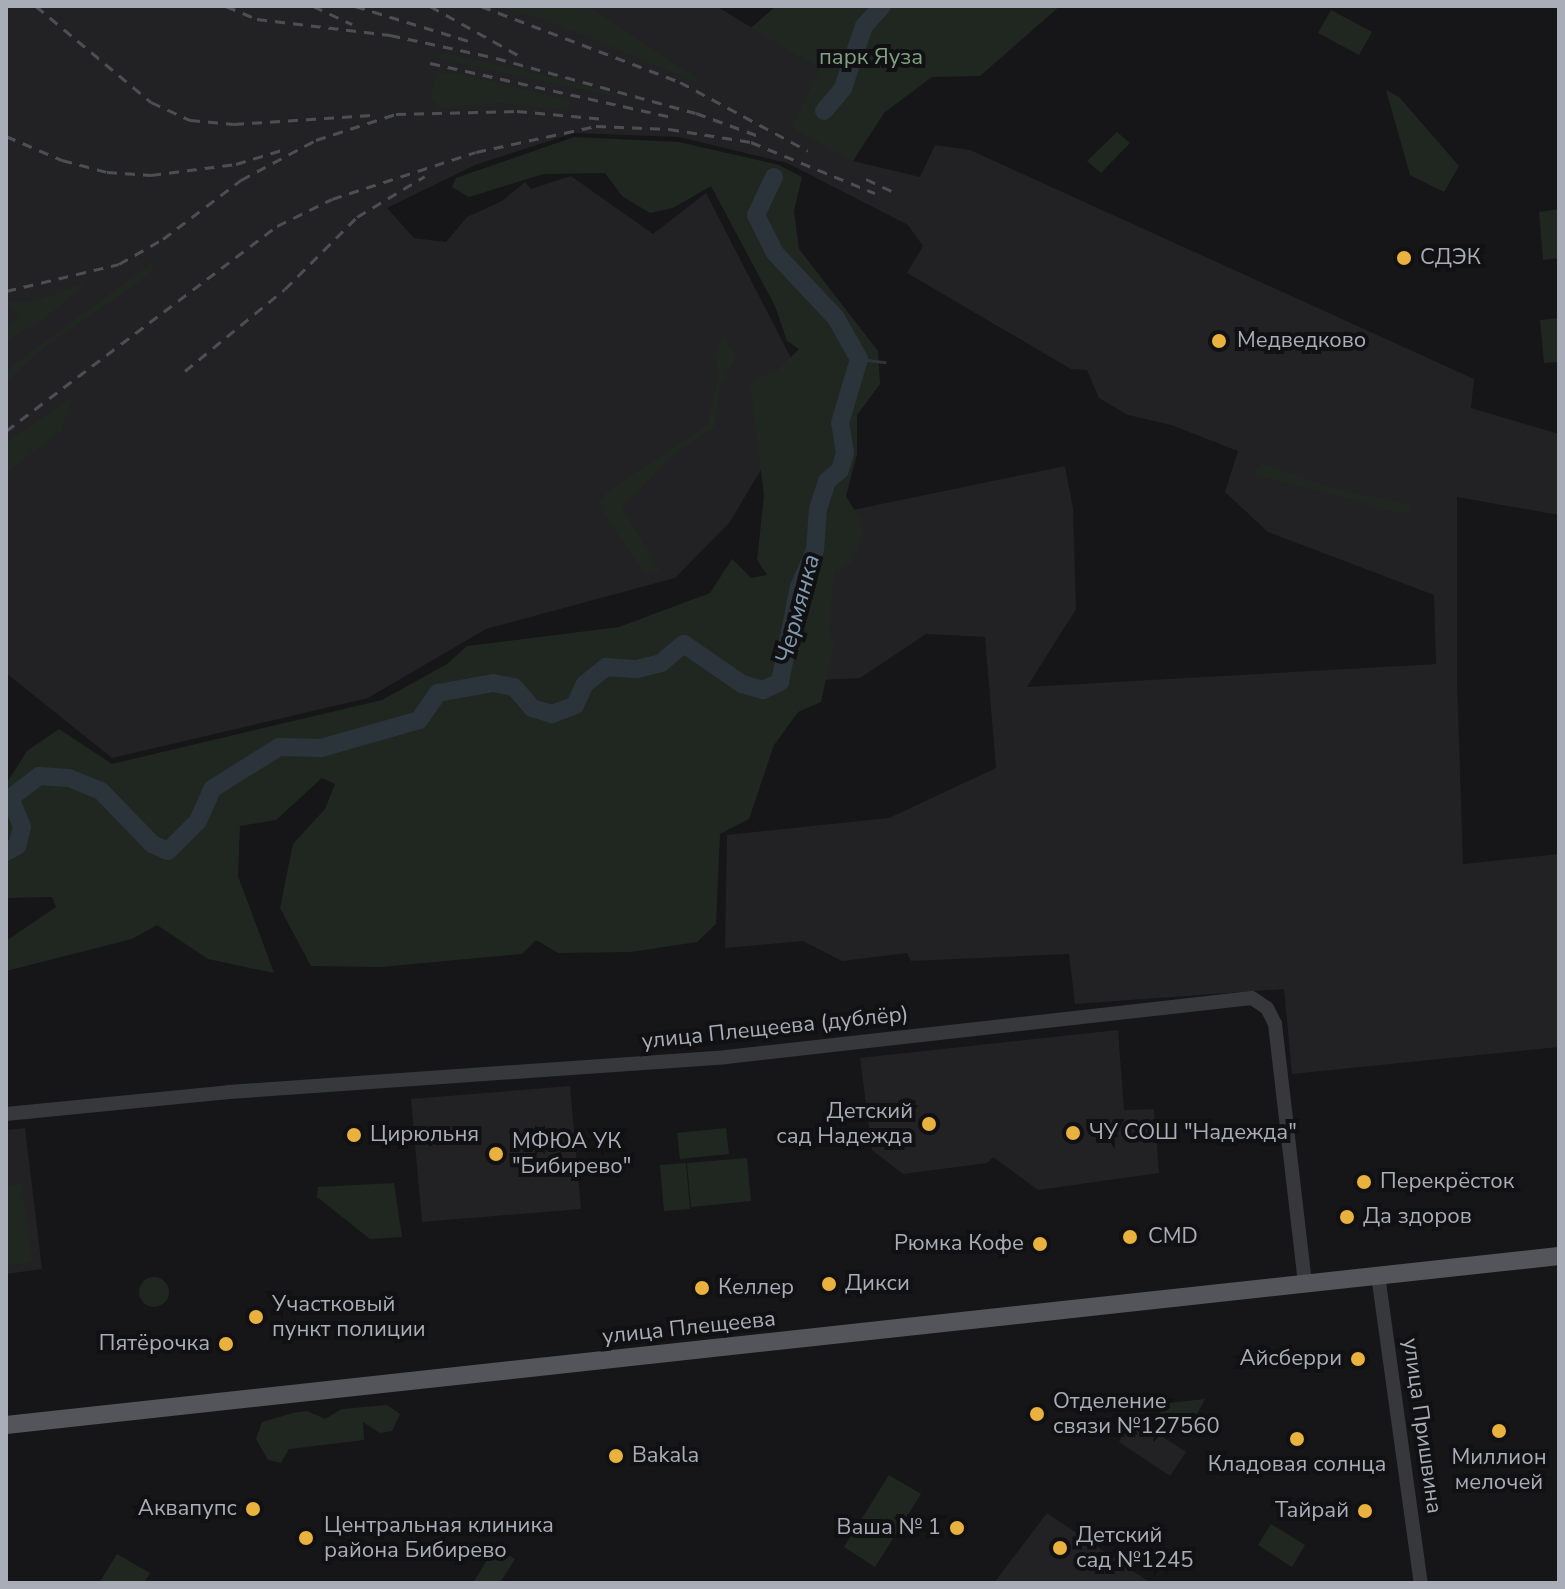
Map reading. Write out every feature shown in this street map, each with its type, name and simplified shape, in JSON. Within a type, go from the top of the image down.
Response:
[{"type":"main road","name":"улица Плещеева","points":[[6,1425],[1559,1256]]},
{"type":"street","name":"улица Плещеева (дублёр)","points":[[6,1114],[229,1092],[726,1057],[1252,998],[1267,1008],[1275,1024],[1305,1283]]},
{"type":"street","name":"улица Пришвина","points":[[1378,1275],[1421,1583]]},
{"type":"shaded area","points":[[6,6],[716,6],[820,69],[853,161],[920,177],[935,145],[970,150],[1474,379],[1471,408],[1559,434],[1559,515],[1457,497],[1457,680],[1463,864],[1559,854],[1559,1047],[1292,1074],[1284,989],[1075,1004],[1069,954],[911,961],[907,953],[842,961],[803,941],[725,948],[727,835],[889,818],[996,768],[985,637],[926,634],[860,678],[821,680],[838,513],[1065,466],[1073,509],[1076,609],[1027,687],[1436,664],[1434,595],[1268,532],[1225,492],[1238,451],[1171,425],[1128,415],[1099,398],[1087,370],[1071,369],[907,273],[923,246],[908,225],[787,163],[679,137],[574,133],[475,165],[387,208],[414,238],[446,242],[467,217],[502,201],[525,182],[531,189],[571,176],[653,234],[706,193],[792,360],[769,456],[730,522],[675,578],[486,629],[368,698],[112,758],[6,673]]},
{"type":"shaded area","name":"ЧУ СОШ \"Надежда\"","points":[[1118,1030],[1124,1110],[1154,1109],[1159,1173],[1038,1190],[993,1157],[987,1163],[903,1174],[872,1150],[860,1058]]},
{"type":"shaded area","name":"МФЮА УК \"Бибирево\"","points":[[570,1086],[581,1209],[422,1222],[411,1099]]},
{"type":"shaded area","points":[[25,1128],[42,1269],[6,1274],[6,1130]]},
{"type":"shaded area","points":[[1132,1417],[1186,1452],[1170,1476],[1119,1442]]},
{"type":"shaded area","name":"Детский сад №1245","points":[[1047,1513],[1151,1583],[994,1583]]},
{"type":"green space","points":[[496,6],[586,6],[697,78],[695,82],[542,18]]},
{"type":"green space","name":"парк Яуза","points":[[776,6],[1060,6],[980,76],[932,77],[884,113],[853,161],[792,128],[820,69],[751,28]]},
{"type":"green space","points":[[1331,10],[1372,32],[1359,55],[1318,33]]},
{"type":"green space","points":[[444,53],[578,83],[642,102],[436,58]]},
{"type":"green space","points":[[438,72],[459,74],[571,101],[565,109],[497,103],[439,108],[430,97]]},
{"type":"green space","points":[[1386,90],[1399,97],[1459,166],[1444,192],[1410,175]]},
{"type":"green space","points":[[1117,132],[1130,143],[1101,173],[1087,161]]},
{"type":"green space","points":[[574,137],[679,142],[779,165],[802,177],[794,211],[799,249],[878,351],[880,384],[857,415],[857,454],[846,496],[864,526],[854,561],[834,571],[829,631],[834,642],[821,702],[798,712],[774,745],[749,819],[720,834],[716,924],[697,942],[631,952],[558,953],[536,940],[522,954],[381,967],[311,966],[280,908],[293,844],[325,809],[335,784],[322,778],[276,820],[240,826],[238,876],[274,973],[208,959],[157,925],[132,939],[6,971],[6,941],[56,907],[52,897],[6,898],[6,784],[27,751],[59,729],[112,764],[382,700],[447,664],[467,646],[619,627],[710,593],[732,559],[751,578],[767,575],[757,560],[764,496],[750,381],[777,371],[799,349],[787,341],[775,306],[711,186],[673,208],[650,213],[622,196],[605,173],[543,174],[469,197],[452,187],[456,178]]},
{"type":"green space","points":[[1559,209],[1559,258],[1543,260],[1539,212]]},
{"type":"green space","points":[[158,258],[148,276],[43,348],[6,383],[6,371]]},
{"type":"green space","points":[[89,281],[46,317],[6,341],[6,330],[22,315],[6,303],[30,303]]},
{"type":"green space","points":[[1559,318],[1559,362],[1544,363],[1540,320]]},
{"type":"green space","points":[[724,336],[736,359],[720,385],[714,428],[680,449],[621,507],[660,571],[645,574],[598,505],[607,492],[708,424],[718,377],[716,350]]},
{"type":"green space","points":[[73,397],[61,431],[6,473],[6,442]]},
{"type":"green space","points":[[1262,463],[1332,488],[1411,505],[1409,512],[1398,512],[1253,474]]},
{"type":"green space","points":[[726,1128],[729,1154],[680,1159],[677,1133]]},
{"type":"green space","points":[[747,1158],[751,1201],[691,1207],[687,1163]]},
{"type":"green space","points":[[686,1163],[690,1209],[664,1211],[660,1165]]},
{"type":"green space","points":[[394,1183],[402,1237],[370,1239],[317,1197],[318,1187]]},
{"type":"green space","points":[[22,1184],[32,1262],[6,1266],[6,1186]]},
{"type":"green space","points":[[154,1277],[160,1278],[168,1286],[168,1298],[160,1306],[154,1307],[148,1306],[140,1298],[139,1292],[140,1286],[148,1278]]},
{"type":"green space","points":[[1205,1399],[1191,1425],[1160,1414],[1159,1404]]},
{"type":"green space","points":[[387,1405],[400,1414],[392,1431],[380,1433],[363,1422],[364,1440],[289,1449],[281,1463],[268,1460],[256,1439],[262,1422],[293,1413],[307,1411],[325,1419],[342,1409]]},
{"type":"green space","points":[[889,1475],[921,1494],[875,1567],[844,1547]]},
{"type":"green space","points":[[1271,1524],[1305,1545],[1292,1567],[1258,1545]]},
{"type":"green space","points":[[495,1547],[515,1559],[500,1583],[473,1583]]},
{"type":"green space","points":[[117,1554],[150,1573],[144,1583],[99,1583]]},
{"type":"waterway","name":"Чермянка","points":[[824,111],[843,88],[864,26],[882,6]]},
{"type":"waterway","name":"Чермянка","points":[[6,852],[17,846],[22,827],[10,798],[39,776],[69,778],[101,791],[152,844],[168,851],[198,821],[212,789],[279,747],[321,748],[419,720],[438,693],[493,683],[514,687],[532,708],[552,714],[575,705],[585,684],[606,667],[637,669],[661,663],[684,644],[742,684],[763,690],[780,682],[799,587],[815,550],[818,509],[827,481],[840,470],[845,453],[840,423],[859,359],[836,318],[775,253],[756,215],[774,177]]},
{"type":"waterway","points":[[859,359],[885,362]]},
{"type":"railway","points":[[36,6],[151,102],[190,120],[234,124],[372,115]]},
{"type":"railway","points":[[226,6],[257,19],[390,35],[496,58],[696,113],[759,136]]},
{"type":"railway","points":[[313,6],[352,24]]},
{"type":"railway","points":[[355,6],[469,41]]},
{"type":"railway","points":[[430,6],[518,55]]},
{"type":"railway","points":[[481,6],[680,82],[808,151]]},
{"type":"railway","points":[[430,63],[668,116]]},
{"type":"railway","points":[[6,291],[119,264],[163,239],[241,180],[316,140],[396,114],[517,111],[605,119]]},
{"type":"railway","points":[[6,431],[277,226],[332,199],[476,152],[596,126],[669,129],[751,142],[875,193]]},
{"type":"railway","points":[[6,136],[62,160],[107,172],[151,175],[236,164],[282,150]]},
{"type":"railway","points":[[185,371],[285,289],[357,217],[425,176]]},
{"type":"railway","points":[[866,179],[898,194]]},
{"type":"place","name":"СДЭК","points":[[1404,258]]},
{"type":"place","name":"Медведково","points":[[1219,341]]},
{"type":"place","name":"Детский сад Надежда","points":[[929,1124]]},
{"type":"place","name":"ЧУ СОШ \"Надежда\"","points":[[1073,1133]]},
{"type":"place","name":"Цирюльня","points":[[354,1135]]},
{"type":"place","name":"МФЮА УК \"Бибирево\"","points":[[496,1154]]},
{"type":"place","name":"Перекрёсток","points":[[1364,1182]]},
{"type":"place","name":"Да здоров","points":[[1347,1217]]},
{"type":"place","name":"CMD","points":[[1130,1237]]},
{"type":"place","name":"Рюмка Кофе","points":[[1040,1244]]},
{"type":"place","name":"Дикси","points":[[829,1284]]},
{"type":"place","name":"Келлер","points":[[702,1288]]},
{"type":"place","name":"Участковый пункт полиции","points":[[256,1317]]},
{"type":"place","name":"Пятёрочка","points":[[226,1344]]},
{"type":"place","name":"Айсберри","points":[[1358,1359]]},
{"type":"place","name":"Отделение связи №127560","points":[[1037,1414]]},
{"type":"place","name":"Миллион мелочей","points":[[1499,1431]]},
{"type":"place","name":"Кладовая солнца","points":[[1297,1439]]},
{"type":"place","name":"Bakala","points":[[616,1456]]},
{"type":"place","name":"Аквапупс","points":[[253,1509]]},
{"type":"place","name":"Тайрай","points":[[1365,1511]]},
{"type":"place","name":"Ваша № 1","points":[[957,1528]]},
{"type":"place","name":"Центральная клиника района Бибирево","points":[[306,1538]]},
{"type":"place","name":"Детский сад №1245","points":[[1060,1548]]}]
